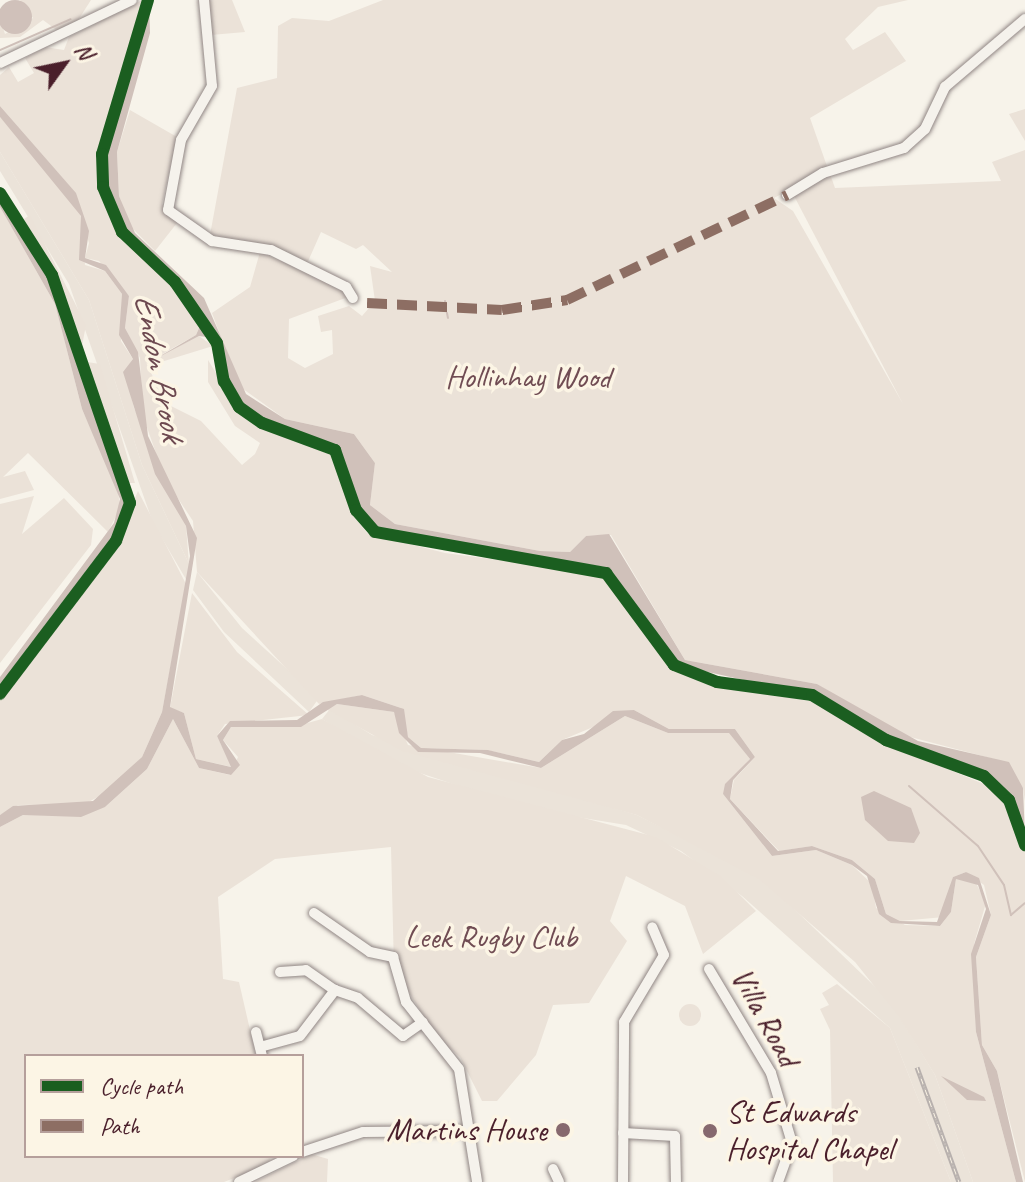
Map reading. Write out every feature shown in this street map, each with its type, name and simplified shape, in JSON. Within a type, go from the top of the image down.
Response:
[{"type":"street","points":[[0,63],[132,0]]},
{"type":"street","points":[[204,0],[212,86],[181,140],[168,210],[212,241],[271,250],[346,287],[353,298]]},
{"type":"street","points":[[787,195],[823,173],[904,148],[925,129],[945,87],[1025,19]]},
{"type":"street","points":[[314,913],[370,952],[393,957],[406,1002],[459,1069],[477,1182]]},
{"type":"street","points":[[623,1182],[624,1022],[664,955],[652,927]]},
{"type":"street","name":"Villa Road","points":[[709,969],[754,1038],[778,1095],[792,1143],[778,1182]]},
{"type":"street","points":[[280,972],[306,970],[335,990],[358,998],[403,1036],[423,1022]]},
{"type":"street","points":[[256,1032],[261,1052],[300,1036],[335,990]]},
{"type":"street","points":[[304,1151],[363,1132],[467,1131]]},
{"type":"street","points":[[623,1133],[675,1136],[676,1182]]},
{"type":"street","points":[[239,1182],[289,1158]]},
{"type":"street","points":[[553,1169],[559,1182]]},
{"type":"shaded area","points":[[149,0],[150,33],[117,152],[119,196],[135,233],[204,298],[246,394],[285,419],[354,434],[375,463],[370,505],[395,524],[540,551],[570,552],[586,536],[609,534],[685,660],[817,684],[918,741],[1009,762],[1023,788],[1025,838],[1011,800],[987,775],[876,732],[830,699],[681,666],[660,649],[605,567],[374,531],[357,510],[339,451],[246,411],[227,382],[214,338],[199,336],[157,358],[196,335],[203,319],[178,282],[125,233],[102,170]]},
{"type":"shaded area","points":[[9,1],[21,1],[31,11],[31,23],[21,33],[9,33],[-1,23],[-1,11]]},
{"type":"shaded area","points":[[0,106],[76,193],[89,231],[85,258],[106,265],[129,296],[125,328],[138,352],[148,436],[197,538],[170,707],[184,713],[196,759],[231,767],[217,736],[230,721],[297,720],[323,702],[362,695],[404,709],[408,737],[421,748],[488,750],[539,762],[562,740],[584,734],[613,711],[634,710],[669,729],[735,729],[755,757],[733,780],[730,799],[778,851],[812,846],[852,860],[875,879],[886,914],[900,921],[937,922],[953,877],[966,872],[979,878],[991,915],[976,957],[982,1045],[997,1071],[1023,1182],[1016,1182],[976,1032],[971,954],[986,909],[978,885],[956,879],[951,912],[940,926],[891,923],[879,914],[867,876],[852,865],[816,850],[772,856],[723,794],[725,784],[750,759],[729,733],[668,733],[625,716],[541,768],[480,753],[418,752],[399,733],[394,712],[337,704],[301,727],[231,727],[223,740],[240,765],[231,775],[199,768],[173,719],[147,769],[105,807],[81,817],[23,815],[0,827],[0,815],[13,806],[93,801],[142,757],[162,712],[190,556],[186,526],[155,474],[123,372],[133,359],[119,335],[122,294],[105,271],[79,260],[81,216],[0,117]]},
{"type":"shaded area","points":[[0,152],[89,300],[142,465],[189,564],[187,581],[153,523],[69,284],[0,171]]},
{"type":"shaded area","points":[[0,194],[25,224],[58,292],[128,505],[113,542],[0,690],[0,677],[114,523],[120,499],[82,409],[55,304],[0,207]]},
{"type":"shaded area","points":[[197,572],[242,628],[319,698],[309,712],[224,632],[193,590]]},
{"type":"shaded area","points":[[330,709],[372,735],[637,815],[763,879],[890,1001],[935,1075],[973,1182],[951,1182],[890,1028],[742,896],[681,851],[626,825],[528,809],[399,766],[322,719]]},
{"type":"shaded area","points":[[874,791],[911,808],[920,833],[914,843],[888,841],[865,820],[861,797]]},
{"type":"shaded area","points":[[941,1076],[984,1097],[986,1101],[967,1100]]},
{"type":"green space","points":[[20,0],[91,0],[75,25],[58,31],[43,20],[20,37],[0,38],[0,19],[5,34],[33,18]]},
{"type":"green space","points":[[142,0],[149,0],[102,170],[111,209],[203,319],[196,335],[157,357],[199,336],[213,346],[148,366],[165,403],[201,421],[242,465],[255,454],[260,443],[235,426],[208,382],[208,360],[238,409],[336,455],[352,514],[367,533],[445,553],[592,572],[610,583],[668,667],[736,689],[827,704],[883,742],[998,790],[1025,850],[1025,1182],[997,1071],[982,1045],[976,957],[991,915],[984,885],[966,872],[953,877],[944,917],[900,921],[886,914],[875,879],[852,860],[812,846],[779,851],[730,799],[734,780],[755,757],[735,729],[669,729],[634,710],[562,740],[539,762],[487,750],[421,748],[408,737],[401,708],[362,695],[319,704],[197,572],[193,521],[165,479],[143,416],[140,358],[125,328],[129,296],[99,261],[85,258],[89,243],[73,190],[0,106],[0,75],[9,67],[18,82],[34,73],[25,58],[45,47],[64,50],[69,37]]},
{"type":"green space","points":[[208,0],[232,0],[245,32],[211,35]]},
{"type":"green space","name":"Hollinhay Wood","points":[[383,0],[908,0],[878,7],[845,39],[853,50],[885,32],[906,61],[810,118],[828,169],[774,198],[793,211],[903,404],[793,194],[830,174],[835,188],[1001,181],[992,162],[1025,150],[1025,801],[1023,788],[994,759],[899,734],[817,684],[685,660],[611,535],[586,536],[570,552],[540,551],[395,524],[370,505],[375,463],[354,434],[285,419],[239,386],[212,313],[250,287],[260,252],[341,287],[348,297],[289,319],[288,358],[305,368],[333,354],[332,330],[321,332],[318,316],[349,306],[362,316],[375,301],[370,266],[392,272],[363,245],[356,249],[321,232],[306,266],[272,247],[210,235],[237,88],[277,78],[278,26],[292,18],[329,21]]},
{"type":"green space","points":[[1025,109],[1025,141],[1009,114]]},
{"type":"green space","points":[[130,110],[177,137],[162,204],[177,223],[155,251],[130,226],[119,196],[117,152]]},
{"type":"green space","points":[[0,117],[69,194],[81,216],[85,265],[105,271],[122,294],[121,341],[133,359],[125,371],[134,408],[186,526],[189,564],[142,465],[89,300],[0,152]]},
{"type":"green space","points":[[0,207],[55,304],[82,409],[118,490],[120,508],[108,532],[28,453],[3,477],[25,471],[34,490],[0,499]]},
{"type":"green space","points":[[30,215],[86,325],[82,346],[87,362],[100,364],[135,483],[128,483],[97,411],[62,295],[24,219]]},
{"type":"green space","points":[[138,491],[186,584],[162,712],[142,757],[103,794],[85,804],[18,805],[0,815],[0,699],[116,543]]},
{"type":"green space","points":[[34,496],[22,534],[64,498],[93,529],[91,545],[0,663],[0,504]]},
{"type":"green space","points":[[192,593],[237,652],[309,715],[225,724],[217,736],[232,767],[196,759],[184,713],[170,708]]},
{"type":"green space","points":[[337,704],[394,712],[408,745],[541,768],[625,716],[668,733],[729,732],[750,759],[723,794],[772,856],[816,850],[852,865],[872,884],[876,908],[905,925],[940,926],[951,912],[956,879],[974,879],[986,903],[974,944],[976,1032],[1016,1182],[973,1182],[935,1075],[899,1017],[855,962],[760,880],[637,815],[402,751],[326,709]]},
{"type":"green space","name":"Leek Rugby Club","points":[[173,719],[199,768],[230,775],[238,757],[223,740],[231,727],[293,727],[322,719],[428,777],[656,837],[722,877],[756,911],[703,954],[685,906],[626,876],[610,921],[627,941],[589,1003],[553,1005],[536,1055],[497,1101],[482,1101],[460,1057],[437,1037],[394,969],[391,847],[275,859],[218,897],[223,979],[239,982],[256,1054],[24,1054],[24,1158],[271,1158],[267,1165],[224,1182],[0,1182],[0,827],[23,815],[105,807],[147,769]]},
{"type":"green space","points":[[837,984],[890,1028],[951,1182],[833,1182],[830,1030],[820,1009],[829,1005],[822,993]]},
{"type":"green space","points":[[690,1004],[698,1007],[701,1015],[698,1023],[690,1026],[682,1023],[679,1015],[682,1007]]},
{"type":"green space","points":[[311,1154],[328,1159],[327,1182],[255,1182],[304,1158]]},
{"type":"waterway","points":[[0,50],[71,19]]},
{"type":"waterway","points":[[445,301],[446,306]]},
{"type":"waterway","points":[[447,313],[448,318]]},
{"type":"waterway","points":[[909,786],[978,846],[1004,885],[1011,915],[1025,903]]},
{"type":"railway","points":[[917,1067],[959,1182]]},
{"type":"marked path","points":[[367,303],[502,310],[567,300],[787,195]]},
{"type":"cycle path","points":[[148,0],[102,154],[103,187],[122,232],[175,282],[217,343],[224,381],[239,407],[262,423],[335,450],[356,510],[375,532],[606,573],[674,665],[717,682],[812,695],[886,740],[984,776],[1009,800],[1025,845]]},
{"type":"cycle path","points":[[0,193],[52,275],[130,503],[116,541],[0,694]]},
{"type":"place","name":"Martins House","points":[[563,1130]]},
{"type":"place","name":"St Edwards Hospital Chapel","points":[[710,1131]]},
{"type":"water label","name":"Endon Brook","points":[[160,367]]}]
